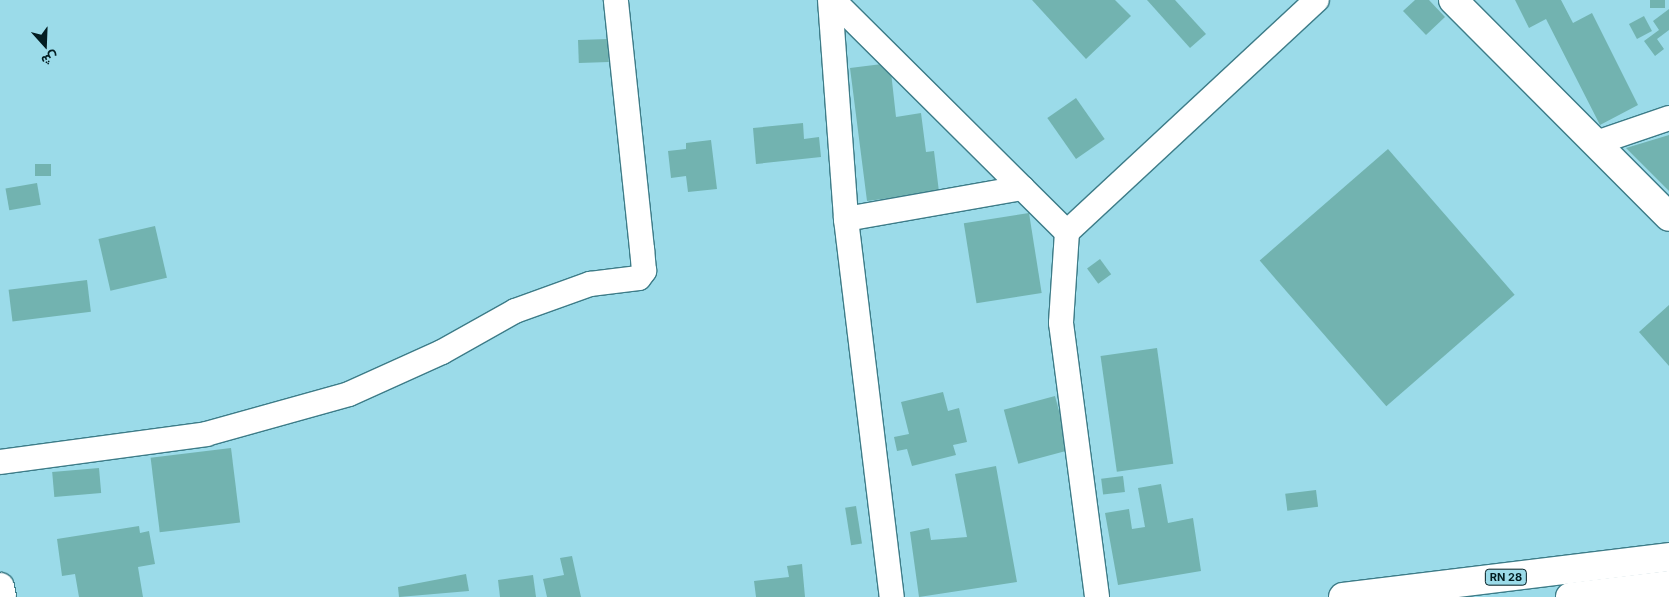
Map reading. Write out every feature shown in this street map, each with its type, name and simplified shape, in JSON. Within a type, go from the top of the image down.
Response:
[{"type":"main road","points":[[1453,0],[1669,216]]},
{"type":"main road","name":"RN 28","points":[[1343,597],[1669,556]]},
{"type":"main road","points":[[1570,597],[1669,585]]},
{"type":"main road","points":[[0,588],[2,597]]},
{"type":"street","points":[[0,462],[206,434],[320,402],[442,352],[515,311],[590,284],[639,278],[644,271],[616,0]]},
{"type":"street","points":[[832,0],[1067,232]]},
{"type":"street","points":[[832,0],[846,219],[892,597]]},
{"type":"street","points":[[1097,597],[1061,323],[1067,232],[1317,0]]},
{"type":"street","points":[[1596,143],[1669,118]]},
{"type":"street","points":[[846,219],[1022,188]]},
{"type":"building","points":[[1032,0],[1115,0],[1131,16],[1086,59]]},
{"type":"building","points":[[1147,0],[1175,0],[1206,34],[1190,48]]},
{"type":"building","points":[[1415,0],[1429,0],[1445,17],[1426,35],[1403,11]]},
{"type":"building","points":[[1515,0],[1561,0],[1573,23],[1592,13],[1638,105],[1600,125],[1546,19],[1529,28]]},
{"type":"building","points":[[1650,0],[1665,0],[1665,8],[1650,8]]},
{"type":"building","points":[[1669,9],[1669,30],[1657,39],[1664,49],[1655,56],[1644,41],[1659,30],[1653,21]]},
{"type":"building","points":[[1644,16],[1652,31],[1637,39],[1629,24]]},
{"type":"building","points":[[608,39],[609,62],[579,63],[578,40]]},
{"type":"building","points":[[890,63],[896,117],[921,113],[926,152],[934,151],[939,192],[867,201],[850,68]]},
{"type":"building","points":[[1076,98],[1105,139],[1076,159],[1047,118]]},
{"type":"building","points":[[803,123],[804,139],[819,137],[821,157],[756,164],[753,128]]},
{"type":"building","points":[[1669,135],[1669,191],[1626,148]]},
{"type":"building","points":[[711,140],[717,189],[688,192],[686,176],[671,178],[668,151],[686,149],[686,143]]},
{"type":"building","points":[[1388,149],[1515,295],[1386,406],[1260,261]]},
{"type":"building","points":[[35,164],[51,164],[51,176],[35,176]]},
{"type":"building","points":[[37,183],[41,205],[9,210],[5,189]]},
{"type":"building","points":[[1029,213],[1042,293],[976,303],[964,223]]},
{"type":"building","points":[[155,226],[167,278],[110,291],[98,239]]},
{"type":"building","points":[[1100,259],[1111,274],[1098,284],[1087,268]]},
{"type":"building","points":[[87,280],[91,312],[12,321],[9,290]]},
{"type":"building","points":[[1669,305],[1669,366],[1639,332]]},
{"type":"building","points":[[1157,348],[1173,464],[1117,472],[1101,356]]},
{"type":"building","points":[[943,392],[948,411],[959,408],[967,442],[953,445],[956,455],[912,466],[907,449],[897,451],[894,437],[909,434],[901,402]]},
{"type":"building","points":[[1055,396],[1069,450],[1018,464],[1004,410]]},
{"type":"building","points":[[231,448],[240,522],[160,532],[151,458]]},
{"type":"building","points":[[996,466],[1017,582],[919,597],[910,532],[929,528],[931,540],[967,537],[955,474]]},
{"type":"building","points":[[99,468],[101,493],[54,497],[52,472]]},
{"type":"building","points":[[1123,476],[1125,492],[1103,495],[1101,479]]},
{"type":"building","points":[[1161,484],[1168,523],[1193,518],[1201,571],[1118,585],[1105,513],[1129,509],[1132,529],[1145,527],[1138,488]]},
{"type":"building","points":[[1316,490],[1318,507],[1287,511],[1285,494]]},
{"type":"building","points":[[856,506],[862,544],[851,545],[845,508]]},
{"type":"building","points":[[139,526],[140,533],[149,531],[155,564],[138,567],[143,597],[79,597],[75,574],[62,576],[57,539]]},
{"type":"building","points":[[572,556],[581,597],[547,597],[543,579],[564,575],[560,558]]},
{"type":"building","points":[[802,564],[805,597],[756,597],[754,581],[789,577],[787,566]]},
{"type":"building","points":[[466,574],[469,591],[399,597],[398,587]]},
{"type":"building","points":[[533,575],[536,597],[500,597],[498,580]]}]
